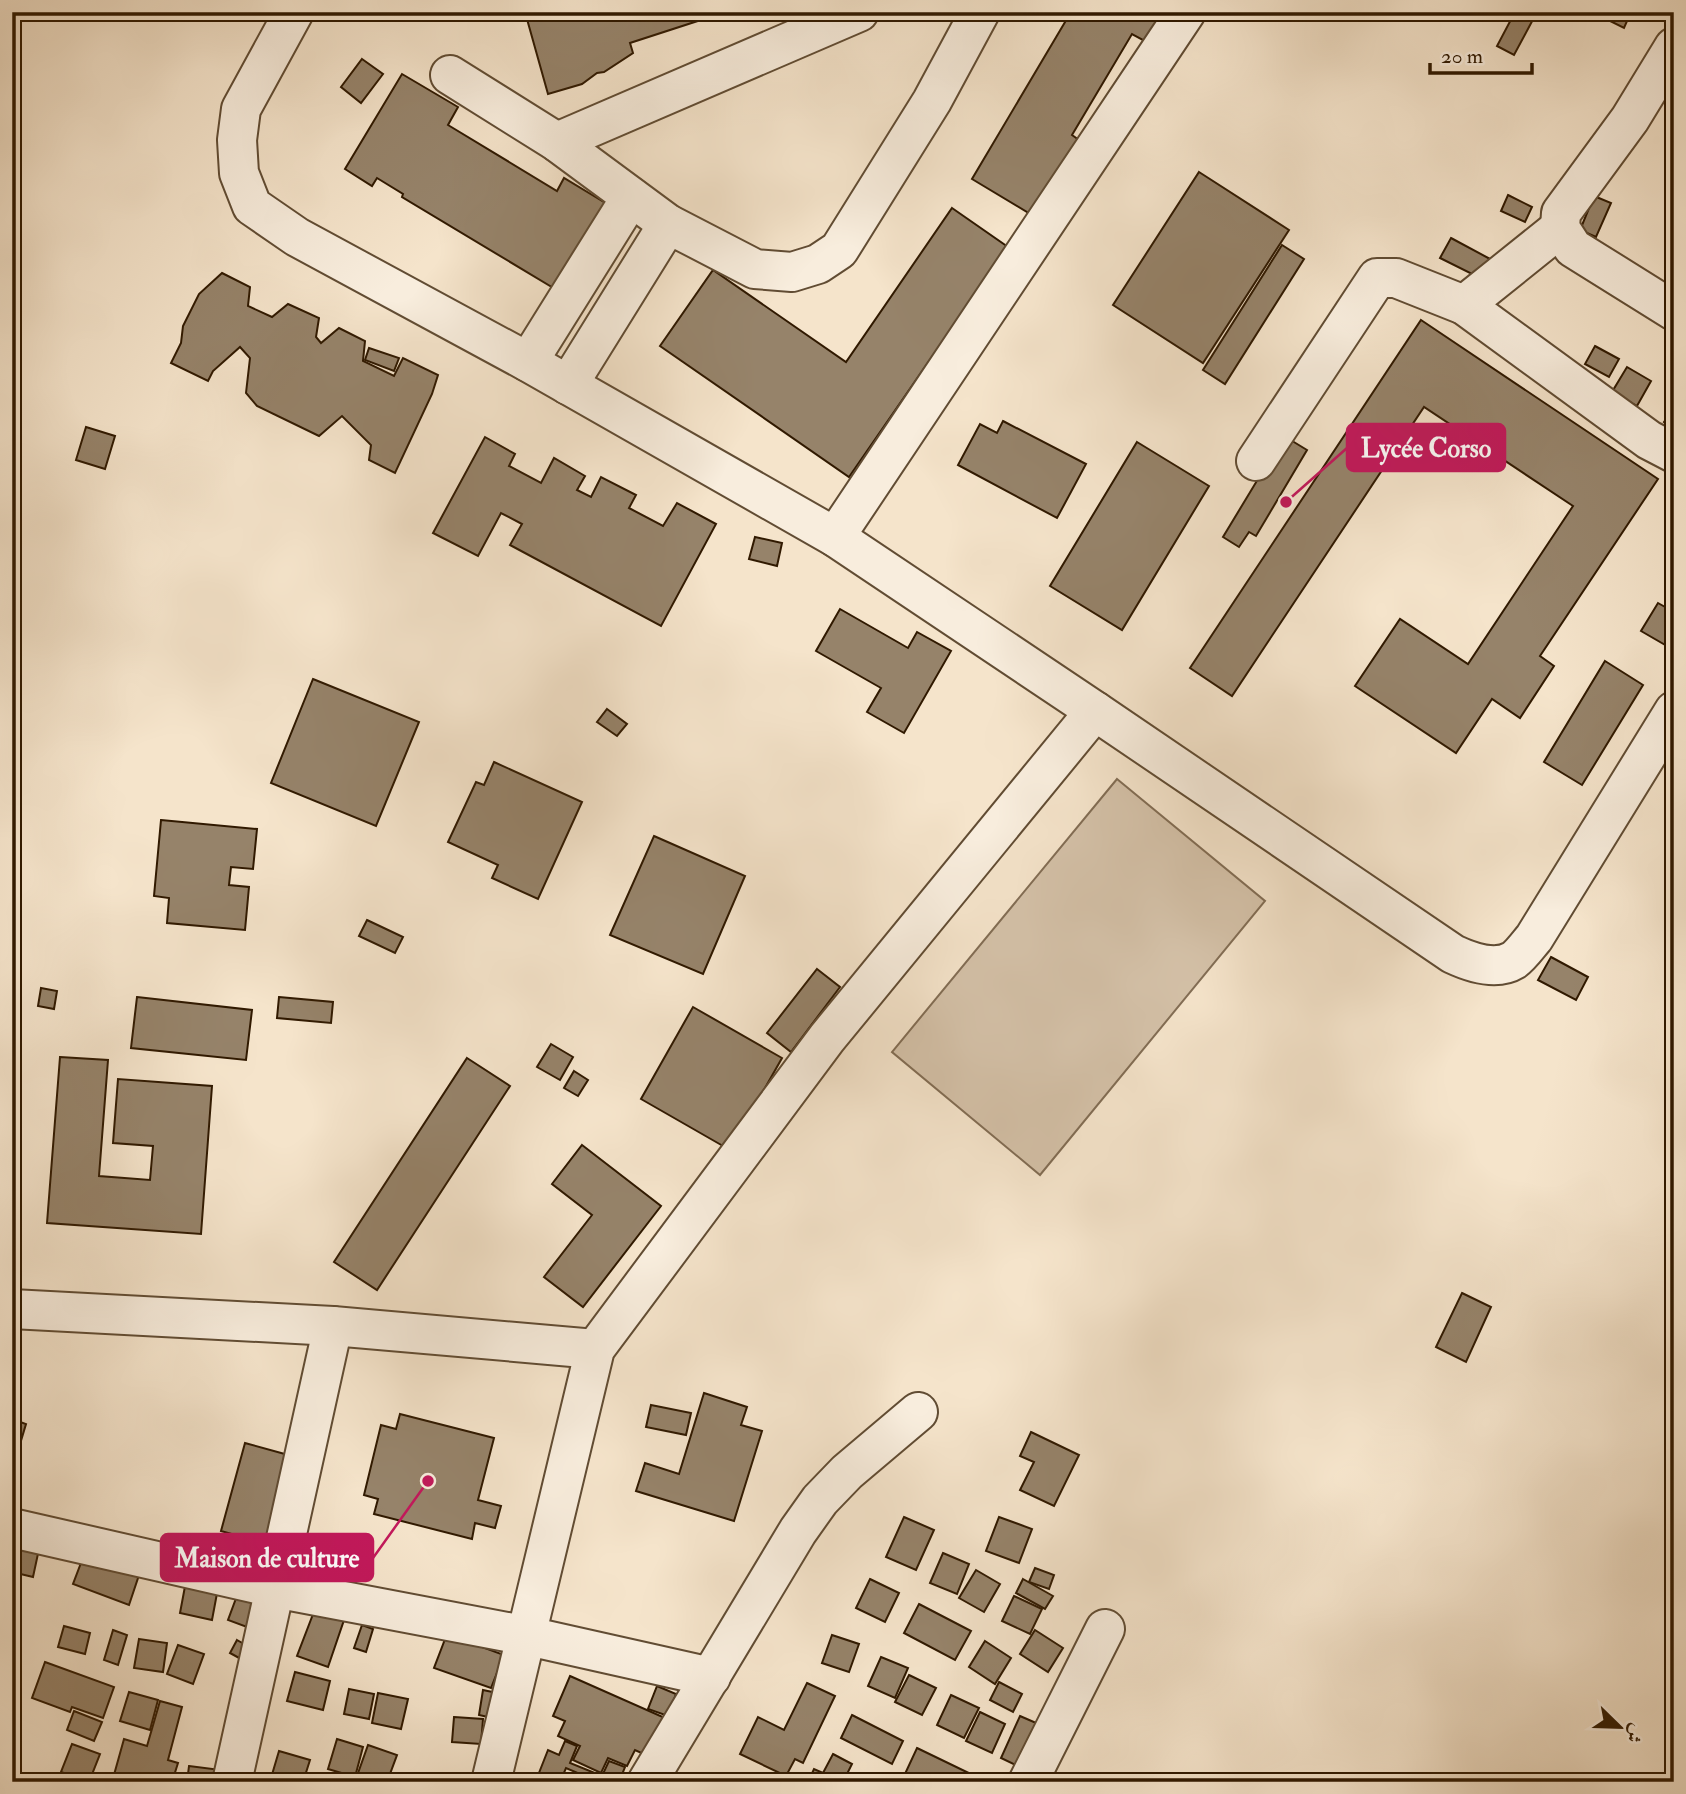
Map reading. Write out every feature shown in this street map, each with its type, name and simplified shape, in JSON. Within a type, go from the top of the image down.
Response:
[{"type":"street","points":[[293,12],[241,109],[237,140],[239,173],[253,206],[297,237],[528,362],[835,537],[1453,954],[1473,963],[1493,964],[1513,960],[1534,938],[1674,711]]},
{"type":"street","points":[[557,142],[859,12]]},
{"type":"street","points":[[450,75],[557,142],[668,224],[755,269],[792,272],[818,264],[839,250],[932,101],[979,12]]},
{"type":"street","points":[[835,537],[1186,12]]},
{"type":"street","points":[[1674,47],[1630,119],[1561,213],[1560,229],[1573,248],[1674,311]]},
{"type":"street","points":[[528,362],[631,197]]},
{"type":"street","points":[[568,385],[668,224]]},
{"type":"street","points":[[1464,305],[1560,229]]},
{"type":"street","points":[[1256,461],[1377,278],[1396,278],[1464,305],[1648,440],[1674,453]]},
{"type":"street","points":[[491,1782],[595,1349],[827,1038],[1095,711]]},
{"type":"street","points":[[12,1309],[333,1326],[595,1349]]},
{"type":"street","points":[[232,1782],[333,1326]]},
{"type":"street","points":[[647,1782],[798,1531],[820,1500],[847,1472],[918,1412]]},
{"type":"street","points":[[12,1528],[275,1588],[528,1636],[712,1677]]},
{"type":"street","points":[[1028,1782],[1105,1629]]},
{"type":"shaded area","points":[[1117,779],[1265,901],[1040,1175],[892,1052]]},
{"type":"building","points":[[525,12],[718,12],[630,43],[633,53],[604,72],[597,73],[582,84],[548,94]]},
{"type":"building","points":[[739,12],[767,12],[741,20]]},
{"type":"building","points":[[1071,12],[1171,12],[1152,45],[1132,34],[1072,135],[1079,140],[1037,218],[972,179]]},
{"type":"building","points":[[1515,12],[1537,12],[1514,55],[1497,46]]},
{"type":"building","points":[[1592,12],[1631,12],[1624,28]]},
{"type":"building","points":[[362,59],[383,74],[361,103],[341,87]]},
{"type":"building","points":[[402,74],[458,107],[448,125],[557,191],[564,178],[617,210],[565,295],[402,197],[403,194],[377,178],[372,186],[345,169]]},
{"type":"building","points":[[1199,172],[1289,230],[1203,363],[1113,305]]},
{"type":"building","points":[[1508,195],[1532,207],[1525,222],[1501,211]]},
{"type":"building","points":[[1594,196],[1611,203],[1596,237],[1580,230]]},
{"type":"building","points":[[952,208],[1008,247],[849,477],[660,346],[713,270],[846,362]]},
{"type":"building","points":[[1451,238],[1492,260],[1482,279],[1440,258]]},
{"type":"building","points":[[1282,245],[1304,259],[1225,384],[1203,370]]},
{"type":"building","points":[[222,273],[250,287],[248,306],[272,317],[288,304],[319,318],[316,337],[321,343],[339,328],[365,341],[363,361],[394,376],[403,358],[438,375],[432,394],[395,473],[369,460],[371,445],[342,416],[319,436],[257,406],[246,393],[250,358],[240,347],[213,371],[208,381],[171,363],[181,343],[183,326],[199,294]]},
{"type":"building","points":[[1421,320],[1658,479],[1540,656],[1554,666],[1520,718],[1492,699],[1456,753],[1355,686],[1400,619],[1468,664],[1573,506],[1424,407],[1232,696],[1190,668]]},
{"type":"building","points":[[1595,346],[1619,359],[1609,377],[1585,364]]},
{"type":"building","points":[[369,348],[399,358],[394,371],[365,360]]},
{"type":"building","points":[[1627,367],[1651,381],[1637,406],[1612,392]]},
{"type":"building","points":[[1674,408],[1674,430],[1664,422]]},
{"type":"building","points":[[1003,421],[1086,464],[1057,518],[958,465],[980,424],[997,433]]},
{"type":"building","points":[[86,427],[115,436],[105,469],[76,460]]},
{"type":"building","points":[[1284,436],[1307,450],[1256,536],[1249,532],[1239,547],[1223,537]]},
{"type":"building","points":[[485,437],[515,454],[509,466],[541,483],[554,458],[585,476],[577,490],[591,497],[601,477],[636,495],[629,508],[663,526],[677,503],[716,524],[661,626],[510,545],[522,524],[501,513],[478,556],[433,533]]},
{"type":"building","points":[[1137,442],[1209,486],[1122,630],[1050,586]]},
{"type":"building","points":[[755,537],[782,543],[777,566],[749,559]]},
{"type":"building","points":[[1658,603],[1674,612],[1674,650],[1641,631]]},
{"type":"building","points":[[840,609],[908,648],[917,632],[951,651],[904,733],[867,712],[881,688],[816,651]]},
{"type":"building","points":[[1605,661],[1643,685],[1582,785],[1544,762]]},
{"type":"building","points":[[313,679],[419,722],[376,826],[271,783]]},
{"type":"building","points":[[607,709],[627,724],[617,736],[597,722]]},
{"type":"building","points":[[494,762],[582,802],[538,899],[492,878],[498,865],[448,842],[476,782],[484,785]]},
{"type":"building","points":[[161,820],[257,829],[253,869],[231,867],[229,885],[249,887],[245,930],[167,923],[169,898],[154,896]]},
{"type":"building","points":[[654,836],[745,876],[703,974],[610,935]]},
{"type":"building","points":[[367,920],[403,937],[395,953],[359,936]]},
{"type":"building","points":[[1551,957],[1588,977],[1576,1000],[1538,980]]},
{"type":"building","points":[[817,969],[840,987],[791,1052],[767,1033]]},
{"type":"building","points":[[41,988],[57,991],[54,1009],[38,1006]]},
{"type":"building","points":[[137,997],[252,1010],[246,1060],[131,1048]]},
{"type":"building","points":[[279,997],[333,1002],[331,1023],[277,1018]]},
{"type":"building","points":[[693,1007],[782,1058],[730,1150],[641,1099]]},
{"type":"building","points":[[551,1044],[573,1057],[560,1080],[537,1067]]},
{"type":"building","points":[[60,1057],[108,1060],[99,1176],[150,1180],[153,1146],[113,1143],[118,1079],[212,1086],[201,1234],[47,1223]]},
{"type":"building","points":[[467,1058],[510,1086],[377,1290],[334,1262]]},
{"type":"building","points":[[574,1071],[588,1080],[578,1096],[564,1088]]},
{"type":"building","points":[[582,1145],[661,1206],[583,1307],[544,1277],[592,1215],[552,1184]]},
{"type":"building","points":[[1462,1293],[1491,1307],[1466,1362],[1436,1347]]},
{"type":"building","points":[[704,1393],[747,1407],[741,1425],[762,1431],[734,1521],[636,1491],[645,1463],[679,1474]]},
{"type":"building","points":[[651,1405],[691,1413],[686,1435],[646,1427]]},
{"type":"building","points":[[400,1414],[494,1438],[478,1500],[501,1506],[495,1528],[475,1523],[472,1539],[374,1514],[378,1499],[364,1495],[381,1425],[396,1429]]},
{"type":"building","points":[[12,1419],[26,1424],[14,1464],[12,1463]]},
{"type":"building","points":[[1031,1432],[1079,1455],[1054,1506],[1020,1490],[1034,1462],[1020,1456]]},
{"type":"building","points":[[245,1443],[292,1456],[268,1544],[221,1531]]},
{"type":"building","points":[[904,1517],[934,1530],[916,1570],[886,1557]]},
{"type":"building","points":[[999,1517],[1032,1529],[1019,1563],[986,1551]]},
{"type":"building","points":[[14,1544],[39,1549],[33,1577],[12,1572]]},
{"type":"building","points":[[943,1553],[969,1564],[957,1594],[930,1583]]},
{"type":"building","points":[[84,1555],[139,1575],[129,1605],[73,1584]]},
{"type":"building","points":[[1035,1568],[1054,1575],[1049,1589],[1029,1582]]},
{"type":"building","points":[[976,1570],[1000,1584],[984,1612],[959,1598]]},
{"type":"building","points":[[870,1579],[899,1593],[885,1622],[856,1608]]},
{"type":"building","points":[[1023,1579],[1053,1596],[1045,1609],[1016,1593]]},
{"type":"building","points":[[186,1581],[218,1588],[212,1620],[180,1613]]},
{"type":"building","points":[[238,1593],[265,1603],[255,1630],[228,1620]]},
{"type":"building","points":[[1014,1596],[1042,1609],[1030,1634],[1002,1621]]},
{"type":"building","points":[[919,1604],[971,1631],[955,1660],[904,1633]]},
{"type":"building","points":[[315,1609],[344,1620],[328,1667],[297,1656]]},
{"type":"building","points":[[362,1625],[373,1629],[366,1652],[354,1648]]},
{"type":"building","points":[[64,1626],[90,1633],[85,1654],[58,1647]]},
{"type":"building","points":[[113,1630],[127,1635],[118,1665],[104,1660]]},
{"type":"building","points":[[1035,1630],[1063,1648],[1048,1672],[1020,1654]]},
{"type":"building","points":[[447,1634],[504,1655],[491,1688],[434,1668]]},
{"type":"building","points":[[832,1635],[859,1644],[849,1672],[822,1663]]},
{"type":"building","points":[[139,1639],[167,1643],[163,1672],[134,1668]]},
{"type":"building","points":[[237,1640],[258,1652],[252,1665],[230,1653]]},
{"type":"building","points":[[985,1641],[1011,1658],[995,1684],[969,1667]]},
{"type":"building","points":[[178,1645],[204,1654],[193,1684],[167,1674]]},
{"type":"building","points":[[881,1657],[908,1668],[895,1698],[868,1686]]},
{"type":"building","points":[[45,1662],[114,1687],[103,1718],[72,1707],[70,1712],[32,1698]]},
{"type":"building","points":[[295,1672],[330,1681],[323,1710],[287,1701]]},
{"type":"building","points":[[909,1675],[936,1688],[922,1715],[895,1702]]},
{"type":"building","points":[[570,1676],[665,1718],[648,1756],[635,1750],[627,1766],[608,1758],[601,1773],[573,1760],[580,1746],[558,1736],[565,1721],[553,1716]]},
{"type":"building","points":[[999,1682],[1022,1694],[1013,1712],[990,1700]]},
{"type":"building","points":[[807,1683],[835,1696],[803,1763],[795,1759],[786,1776],[740,1754],[758,1717],[784,1730]]},
{"type":"building","points":[[657,1686],[676,1694],[668,1716],[648,1709]]},
{"type":"building","points":[[349,1689],[374,1694],[369,1719],[344,1714]]},
{"type":"building","points":[[483,1690],[502,1694],[497,1719],[479,1715]]},
{"type":"building","points":[[129,1692],[158,1700],[150,1730],[120,1721]]},
{"type":"building","points":[[378,1693],[408,1699],[401,1729],[372,1723]]},
{"type":"building","points":[[951,1695],[979,1708],[964,1738],[937,1725]]},
{"type":"building","points":[[160,1701],[182,1707],[168,1760],[178,1763],[172,1782],[112,1782],[124,1739],[147,1746]]},
{"type":"building","points":[[74,1711],[102,1722],[94,1741],[67,1730]]},
{"type":"building","points":[[980,1712],[1005,1724],[992,1753],[966,1741]]},
{"type":"building","points":[[852,1715],[903,1741],[892,1764],[841,1738]]},
{"type":"building","points":[[1020,1716],[1050,1729],[1030,1772],[1001,1758]]},
{"type":"building","points":[[454,1717],[483,1719],[481,1744],[452,1742]]},
{"type":"building","points":[[337,1739],[363,1747],[355,1777],[328,1769]]},
{"type":"building","points":[[565,1741],[577,1746],[570,1763],[602,1776],[609,1761],[625,1767],[619,1782],[599,1782],[566,1768],[560,1782],[545,1782],[537,1778],[548,1750],[559,1755]]},
{"type":"building","points":[[72,1744],[100,1754],[89,1782],[61,1772]]},
{"type":"building","points":[[368,1745],[397,1755],[387,1782],[373,1782],[357,1776]]},
{"type":"building","points":[[917,1748],[975,1776],[972,1782],[917,1782],[904,1776]]},
{"type":"building","points":[[279,1751],[310,1760],[303,1782],[271,1778]]},
{"type":"building","points":[[833,1754],[852,1764],[845,1778],[854,1782],[808,1782],[814,1769],[823,1773]]},
{"type":"building","points":[[189,1766],[221,1770],[220,1782],[187,1782]]},
{"type":"place","name":"Lycée Corso","points":[[1286,502]]},
{"type":"place","name":"Maison de culture","points":[[428,1481]]}]
